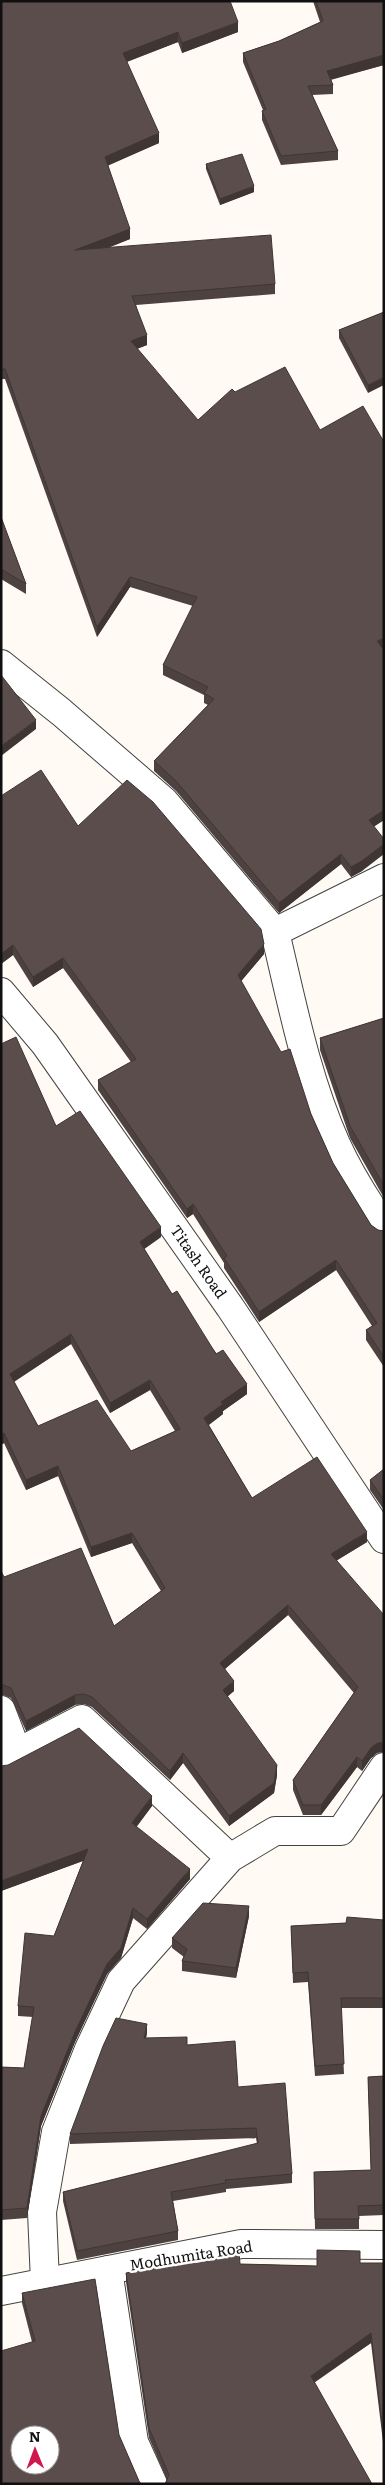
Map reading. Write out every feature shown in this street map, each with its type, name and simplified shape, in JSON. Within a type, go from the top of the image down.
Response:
[{"type":"street","points":[[1,664],[61,712],[164,801],[275,932],[306,1062],[336,1143],[363,1195],[384,1226]]},
{"type":"street","points":[[275,932],[384,878]]},
{"type":"street","name":"Titash Road","points":[[1,992],[45,1044],[230,1307],[384,1539]]},
{"type":"street","points":[[1,1710],[9,1757],[82,1719],[230,1858]]},
{"type":"street","points":[[45,2282],[42,2212],[56,2132],[89,2049],[121,1981],[230,1858],[275,1831],[341,1831],[384,1767]]},
{"type":"street","name":"Modhumita Road","points":[[1,2291],[241,2244],[384,2246]]},
{"type":"street","points":[[108,2270],[134,2442],[153,2484]]},
{"type":"building","points":[[1,1],[230,1],[238,22],[182,43],[178,32],[123,53],[159,133],[105,157],[130,229],[75,250],[271,235],[275,284],[132,296],[147,335],[131,341],[198,420],[232,389],[235,392],[285,367],[320,430],[363,406],[384,442],[384,638],[377,641],[384,650],[384,810],[369,820],[384,839],[384,844],[351,867],[341,854],[279,903],[176,781],[154,761],[214,699],[204,693],[208,687],[163,665],[197,597],[130,577],[97,627],[5,369],[1,369]]},
{"type":"building","points":[[316,1],[384,1],[384,55],[327,71],[333,85],[308,86],[338,151],[281,156],[262,111],[266,109],[243,53],[279,41],[323,21]]},
{"type":"building","points":[[242,154],[254,186],[220,199],[206,164]]},
{"type":"building","points":[[384,312],[384,377],[368,385],[339,330]]},
{"type":"building","points":[[1,517],[26,584],[1,569]]},
{"type":"building","points":[[1,675],[36,720],[1,746]]},
{"type":"building","points":[[41,770],[78,826],[127,780],[153,802],[261,929],[264,944],[238,975],[281,1052],[290,1049],[311,1114],[333,1163],[371,1225],[378,1230],[384,1231],[384,1357],[366,1330],[377,1323],[336,1260],[259,1312],[224,1258],[227,1256],[193,1204],[187,1209],[98,1080],[136,1059],[63,958],[33,977],[13,945],[1,954],[1,796]]},
{"type":"building","points":[[384,1018],[384,1186],[350,1126],[320,1038]]},
{"type":"building","points":[[16,1037],[56,1126],[80,1111],[161,1227],[140,1242],[172,1294],[177,1291],[216,1354],[223,1350],[247,1384],[221,1402],[223,1404],[204,1418],[252,1498],[317,1457],[367,1532],[331,1554],[384,1615],[384,1742],[377,1743],[371,1748],[362,1761],[357,1757],[321,1805],[303,1805],[293,1780],[358,1687],[288,1605],[220,1663],[234,1681],[223,1690],[277,1765],[274,1783],[229,1816],[183,1753],[170,1771],[92,1697],[84,1694],[75,1695],[26,1721],[11,1688],[1,1685],[1,1571],[4,1577],[81,1548],[114,1626],[165,1588],[132,1533],[91,1547],[58,1466],[26,1480],[4,1433],[1,1435],[1,1044]],"holes":[[[71,1334],[110,1403],[150,1380],[180,1429],[131,1451],[97,1400],[38,1426],[10,1374]]]},
{"type":"building","points":[[384,1469],[384,1500],[370,1480]]},
{"type":"building","points":[[79,1728],[152,1796],[132,1823],[190,1869],[147,1919],[133,1908],[121,1948],[107,1964],[75,2032],[41,2116],[27,2208],[1,2210],[1,2067],[24,2068],[34,2007],[18,2006],[25,1933],[54,1936],[88,1849],[1,1881],[1,1766],[8,1765]]},
{"type":"building","points":[[203,1903],[249,1906],[236,1968],[182,1961],[187,1949],[172,1938]]},
{"type":"building","points":[[347,1917],[384,1920],[384,1998],[341,1998],[344,2064],[315,2066],[308,1972],[293,1973],[291,1926],[346,1923]]},
{"type":"building","points":[[116,2018],[147,2024],[144,2038],[187,2037],[187,2045],[235,2041],[238,2087],[285,2083],[292,2174],[225,2180],[226,2183],[171,2192],[178,2231],[77,2251],[63,2192],[258,2143],[256,2128],[70,2134],[103,2046]]},
{"type":"building","points":[[384,2076],[384,2205],[358,2206],[359,2219],[315,2219],[314,2172],[371,2170],[368,2077]]},
{"type":"building","points":[[317,2250],[360,2251],[360,2263],[384,2263],[384,2441],[371,2333],[311,2376],[372,2484],[165,2484],[169,2475],[149,2428],[126,2273],[239,2251],[240,2264],[317,2266]]},
{"type":"building","points":[[95,2279],[119,2435],[141,2484],[1,2484],[1,2351],[35,2341],[22,2293]]}]
